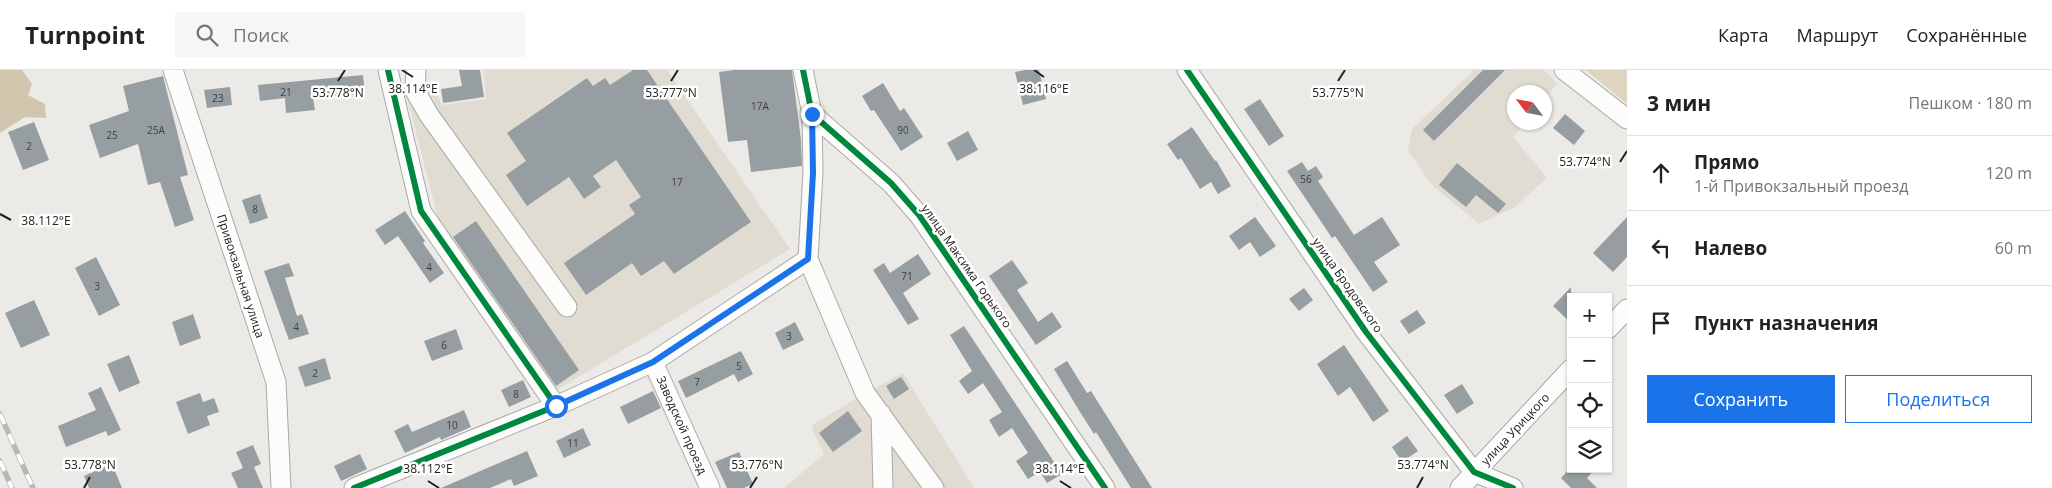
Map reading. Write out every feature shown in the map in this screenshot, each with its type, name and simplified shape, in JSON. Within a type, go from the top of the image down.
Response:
[{"type":"street","name":"Привокзальная улица","points":[[172,70],[276,382],[281,488]]},
{"type":"street","points":[[388,70],[421,211],[556,406]]},
{"type":"street","points":[[416,70],[416,91],[429,115],[567,307]]},
{"type":"street","points":[[803,70],[812,114],[813,173],[808,259],[865,392],[934,488]]},
{"type":"street","name":"улица Бродовского","points":[[1187,70],[1366,332],[1474,472]]},
{"type":"street","points":[[1564,70],[1627,120]]},
{"type":"street","name":"улица Максима Горького","points":[[812,114],[891,183],[919,215],[1105,488]]},
{"type":"street","points":[[354,488],[556,406],[653,362],[808,259]]},
{"type":"street","points":[[1612,325],[1627,309]]},
{"type":"street","name":"Заводской проезд","points":[[653,362],[710,488]]},
{"type":"street","name":"улица Урицкого","points":[[1460,488],[1567,373]]},
{"type":"street","points":[[881,414],[884,488]]},
{"type":"street","points":[[1474,472],[1513,488]]},
{"type":"shaded area","points":[[0,70],[22,70],[32,84],[28,95],[45,104],[46,118],[25,117],[0,133]]},
{"type":"shaded area","points":[[483,70],[667,70],[790,249],[555,391],[441,230],[406,93],[426,87],[435,88],[442,105],[486,99]]},
{"type":"shaded area","points":[[1474,70],[1544,70],[1557,83],[1552,90],[1552,85],[1507,85],[1507,130],[1519,130],[1513,137],[1547,178],[1515,207],[1479,224],[1432,185],[1408,151],[1412,129]]},
{"type":"shaded area","points":[[1586,70],[1627,70],[1627,104]]},
{"type":"shaded area","points":[[903,373],[974,488],[784,488],[824,454],[811,426],[865,393]]},
{"type":"building","points":[[459,70],[480,70],[484,97],[443,103],[441,89],[462,86]]},
{"type":"building","points":[[633,70],[647,70],[751,222],[674,274],[664,261],[641,276],[632,263],[586,295],[564,263],[635,214],[629,205],[641,197],[616,160],[593,176],[601,187],[584,199],[569,177],[527,206],[506,175],[526,161],[507,133],[587,78],[593,86],[605,78],[610,85]]},
{"type":"building","points":[[734,70],[792,70],[801,140],[802,166],[751,172],[747,140],[728,142],[719,72]]},
{"type":"building","points":[[1039,70],[1046,99],[1023,105],[1015,72]]},
{"type":"building","points":[[1483,70],[1505,70],[1434,141],[1423,130]]},
{"type":"building","points":[[363,75],[365,94],[313,98],[315,110],[286,113],[285,98],[260,101],[258,85]]},
{"type":"building","points":[[163,76],[188,175],[180,177],[194,220],[175,227],[160,182],[148,185],[138,144],[100,158],[89,125],[129,111],[123,86]]},
{"type":"building","points":[[883,83],[900,111],[904,108],[923,137],[901,151],[874,110],[871,111],[862,96]]},
{"type":"building","points":[[230,87],[232,105],[207,108],[204,90]]},
{"type":"building","points":[[1260,99],[1284,136],[1269,146],[1244,109]]},
{"type":"building","points":[[1565,114],[1585,131],[1574,145],[1553,128]]},
{"type":"building","points":[[34,122],[49,160],[23,170],[8,132]]},
{"type":"building","points":[[1192,127],[1216,160],[1231,186],[1218,194],[1211,182],[1200,189],[1181,158],[1178,160],[1167,144]]},
{"type":"building","points":[[968,131],[978,150],[957,161],[947,143]]},
{"type":"building","points":[[1302,162],[1308,171],[1316,166],[1323,177],[1318,181],[1354,235],[1382,217],[1400,245],[1374,262],[1388,282],[1373,292],[1335,236],[1332,238],[1287,171]]},
{"type":"building","points":[[1457,163],[1506,204],[1498,213],[1476,195],[1466,207],[1439,185]]},
{"type":"building","points":[[260,194],[268,218],[250,224],[242,200]]},
{"type":"building","points":[[405,211],[425,241],[423,243],[444,273],[430,283],[398,236],[385,245],[375,230]]},
{"type":"building","points":[[1255,217],[1276,246],[1260,257],[1250,242],[1239,250],[1229,236]]},
{"type":"building","points":[[1627,217],[1627,257],[1613,272],[1593,253]]},
{"type":"building","points":[[476,221],[579,370],[556,386],[453,237]]},
{"type":"building","points":[[918,254],[931,274],[903,293],[919,319],[908,325],[873,270],[884,263],[890,273]]},
{"type":"building","points":[[96,257],[120,305],[99,316],[75,268]]},
{"type":"building","points":[[1012,260],[1028,283],[1017,290],[1038,322],[1052,312],[1062,327],[1036,345],[989,276]]},
{"type":"building","points":[[289,263],[294,276],[285,278],[297,316],[302,314],[309,334],[289,340],[264,271]]},
{"type":"building","points":[[1571,287],[1571,293],[1567,293],[1567,319],[1553,306]]},
{"type":"building","points":[[1304,288],[1313,300],[1299,311],[1289,299]]},
{"type":"building","points":[[34,300],[50,335],[21,348],[5,313]]},
{"type":"building","points":[[1417,310],[1426,323],[1409,334],[1400,321]]},
{"type":"building","points":[[193,314],[201,338],[180,346],[172,322]]},
{"type":"building","points":[[795,322],[804,340],[783,350],[775,333]]},
{"type":"building","points":[[964,326],[1062,474],[1047,483],[1040,472],[1028,479],[1016,461],[1028,453],[1012,428],[999,437],[989,420],[1002,412],[983,383],[968,394],[959,381],[972,371],[950,335]]},
{"type":"building","points":[[456,329],[463,349],[432,361],[424,341]]},
{"type":"building","points":[[1344,345],[1389,411],[1373,422],[1350,387],[1338,396],[1317,364]]},
{"type":"building","points":[[741,351],[753,374],[738,382],[734,374],[686,398],[678,381]]},
{"type":"building","points":[[129,355],[140,383],[119,392],[107,364]]},
{"type":"building","points":[[325,358],[331,379],[305,387],[298,367]]},
{"type":"building","points":[[1067,361],[1087,393],[1091,391],[1152,488],[1131,488],[1096,432],[1094,434],[1054,369]]},
{"type":"building","points":[[901,377],[909,389],[894,399],[886,386]]},
{"type":"building","points":[[523,380],[531,397],[509,407],[501,390]]},
{"type":"building","points":[[1462,384],[1474,403],[1457,414],[1444,395]]},
{"type":"building","points":[[101,387],[121,430],[108,436],[106,431],[66,447],[58,426],[96,410],[88,393]]},
{"type":"building","points":[[653,391],[661,408],[628,424],[620,407]]},
{"type":"building","points":[[200,393],[203,402],[214,398],[219,412],[207,416],[210,425],[188,434],[176,402]]},
{"type":"building","points":[[464,410],[471,427],[441,440],[440,437],[405,453],[394,431],[408,424],[412,432]]},
{"type":"building","points":[[848,411],[862,431],[833,452],[819,433]]},
{"type":"building","points":[[583,428],[591,445],[564,458],[556,441]]},
{"type":"building","points":[[1407,436],[1418,451],[1402,462],[1392,447]]},
{"type":"building","points":[[253,445],[261,464],[254,467],[263,488],[238,488],[231,473],[243,468],[236,452]]},
{"type":"building","points":[[527,451],[538,476],[514,486],[511,479],[490,488],[441,488]]},
{"type":"building","points":[[739,452],[753,484],[744,488],[727,488],[715,462]]},
{"type":"building","points":[[360,454],[367,469],[341,481],[334,466]]},
{"type":"building","points":[[112,464],[122,488],[89,488],[84,476]]},
{"type":"building","points":[[1567,471],[1567,473],[1591,473],[1587,478],[1597,488],[1571,488],[1561,478]]},
{"type":"railway","points":[[0,414],[33,488]]},
{"type":"railway","points":[[0,461],[12,488]]},
{"type":"cycle path","points":[[354,488],[556,406],[421,211],[388,70]]},
{"type":"cycle path","points":[[803,70],[812,114],[891,183],[919,215],[1105,488]]},
{"type":"cycle path","points":[[1187,70],[1366,332],[1474,472],[1513,488]]},
{"type":"route","points":[[556,406],[653,362],[808,259],[813,173],[812,114]]}]
